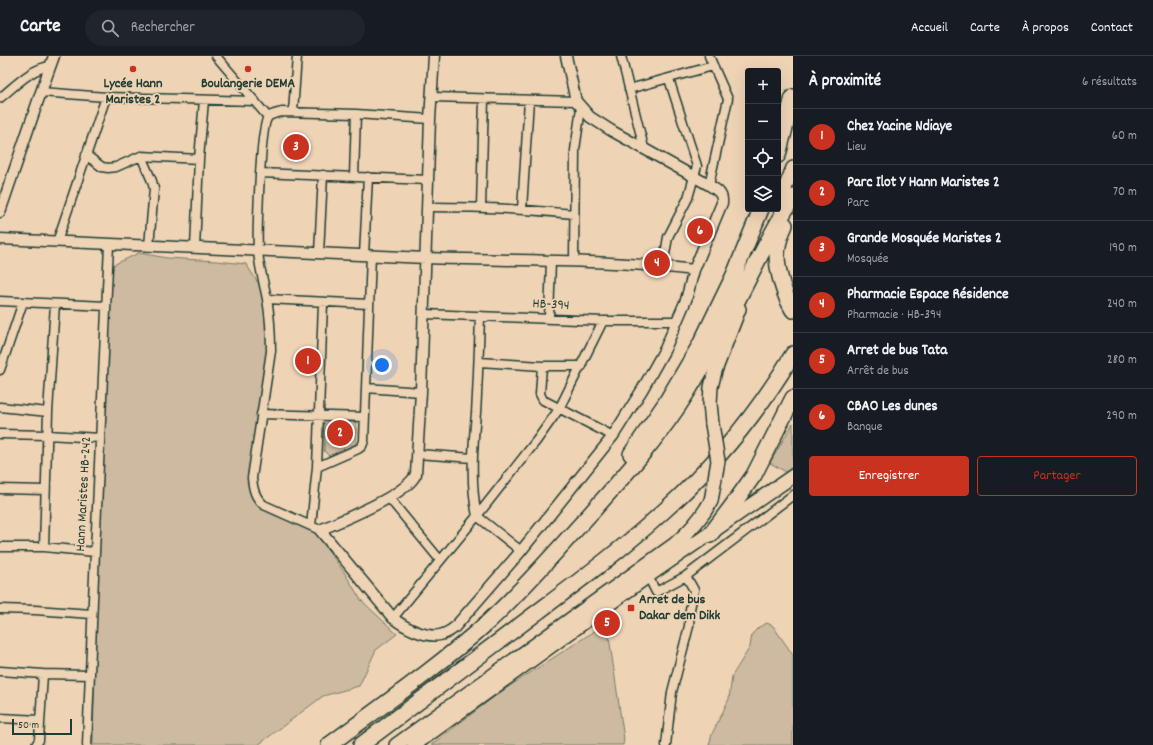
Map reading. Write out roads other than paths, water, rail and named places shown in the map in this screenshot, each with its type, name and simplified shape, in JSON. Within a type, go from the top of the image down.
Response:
[{"type":"highway","points":[[781,143],[793,97]]},
{"type":"highway","points":[[781,196],[793,168]]},
{"type":"highway","points":[[781,206],[793,197]]},
{"type":"highway","points":[[777,247],[793,203]]},
{"type":"highway","points":[[774,212],[780,275],[783,289],[792,308]]},
{"type":"highway","points":[[396,745],[675,544],[692,530],[703,515],[711,502],[718,461],[710,403],[711,387],[758,261],[774,212]]},
{"type":"highway","points":[[573,532],[629,458],[665,404],[700,345],[734,275],[774,212]]},
{"type":"highway","points":[[329,745],[429,671],[488,621],[520,590],[635,463],[670,419],[695,380],[735,308],[758,261]]},
{"type":"highway","points":[[361,745],[615,553],[666,510],[698,478],[736,435],[766,395],[793,354]]},
{"type":"highway","points":[[710,535],[754,475],[793,398]]},
{"type":"highway","points":[[414,745],[648,576],[710,535],[793,476]]},
{"type":"street","points":[[216,56],[268,117]]},
{"type":"street","points":[[293,112],[297,56]]},
{"type":"street","points":[[315,528],[389,498],[414,480],[416,474],[421,392],[430,119],[434,56]]},
{"type":"street","points":[[566,56],[578,105],[575,150],[574,261]]},
{"type":"street","points":[[621,56],[644,148]]},
{"type":"street","points":[[709,56],[728,99],[710,185]]},
{"type":"street","points":[[0,210],[53,61]]},
{"type":"street","points":[[0,98],[33,71],[53,61]]},
{"type":"street","points":[[629,89],[713,66]]},
{"type":"street","points":[[663,266],[668,237],[685,204],[697,166],[669,79]]},
{"type":"street","points":[[41,92],[106,96],[255,101]]},
{"type":"street","points":[[57,242],[106,96]]},
{"type":"street","points":[[430,119],[356,114],[293,112],[275,113],[268,117],[264,129],[260,173],[258,251],[271,327],[271,351],[252,486],[255,494],[264,505],[315,528],[393,618],[405,627],[417,632],[435,636],[448,632],[454,628],[521,551],[613,436],[658,362],[677,321],[686,300],[694,270],[722,203],[722,198],[719,192],[710,185],[600,124],[590,117],[578,105],[530,100],[432,97]]},
{"type":"street","points":[[481,207],[484,99]]},
{"type":"street","points":[[195,248],[199,159],[204,100]]},
{"type":"street","points":[[522,209],[530,100]]},
{"type":"street","points":[[354,176],[356,114]]},
{"type":"street","points":[[86,155],[102,167],[108,168],[116,167],[141,156],[199,159]]},
{"type":"street","points":[[141,156],[154,189],[149,246]]},
{"type":"street","points":[[260,173],[428,180]]},
{"type":"street","points":[[319,253],[323,175]]},
{"type":"street","points":[[316,467],[362,446],[364,441],[369,304],[368,177]]},
{"type":"street","points":[[428,207],[481,207],[574,214]]},
{"type":"street","points":[[0,239],[426,258],[574,261],[663,266],[694,270]]},
{"type":"street","name":"Hann Maristes HB-242","points":[[87,745],[94,552],[110,245]]},
{"type":"street","points":[[549,318],[552,261]]},
{"type":"street","points":[[267,299],[323,303],[369,304]]},
{"type":"street","points":[[0,301],[106,306]]},
{"type":"street","points":[[0,370],[23,302]]},
{"type":"street","points":[[315,528],[323,303]]},
{"type":"street","points":[[44,547],[48,412],[55,304]]},
{"type":"street","name":"HB-394","points":[[424,314],[603,321],[677,321]]},
{"type":"street","points":[[480,316],[479,362],[473,458],[473,498],[477,516],[521,551]]},
{"type":"street","points":[[393,618],[477,516],[537,440],[559,409],[582,366],[603,321]]},
{"type":"street","points":[[479,362],[542,366],[582,366]]},
{"type":"street","points":[[542,366],[540,394],[543,400],[613,436]]},
{"type":"street","points":[[366,388],[421,392]]},
{"type":"street","points":[[0,407],[48,412]]},
{"type":"street","points":[[261,414],[365,417]]},
{"type":"street","points":[[0,434],[100,438]]},
{"type":"street","points":[[417,454],[473,458]]},
{"type":"street","points":[[0,489],[45,490]]},
{"type":"street","points":[[648,576],[656,592],[686,576],[793,495]]},
{"type":"street","points":[[389,498],[440,560]]},
{"type":"street","points":[[0,546],[44,547],[94,552]]},
{"type":"street","points":[[666,745],[672,692],[689,626],[690,609],[694,590],[686,576]]},
{"type":"street","points":[[0,609],[92,614]]},
{"type":"street","points":[[0,671],[90,675]]},
{"type":"street","points":[[36,745],[39,740],[43,674]]},
{"type":"street","points":[[0,718],[40,720]]},
{"type":"place","name":"Lycée Hann Maristes 2","points":[[133,69]]},
{"type":"place","name":"Boulangerie DEMA","points":[[248,69]]},
{"type":"place","name":"Grande Mosquée Maristes 2","points":[[296,147]]},
{"type":"place","name":"CBAO Les dunes","points":[[700,231]]},
{"type":"place","name":"Pharmacie Espace Résidence","points":[[657,263]]},
{"type":"place","name":"Chez Yacine Ndiaye","points":[[308,361]]},
{"type":"place","name":"Parc Ilot Y Hann Maristes 2","points":[[340,433]]},
{"type":"place","name":"Arret de bus Dakar dem Dikk","points":[[631,608]]},
{"type":"place","name":"Arret de bus Tata","points":[[607,623]]}]
